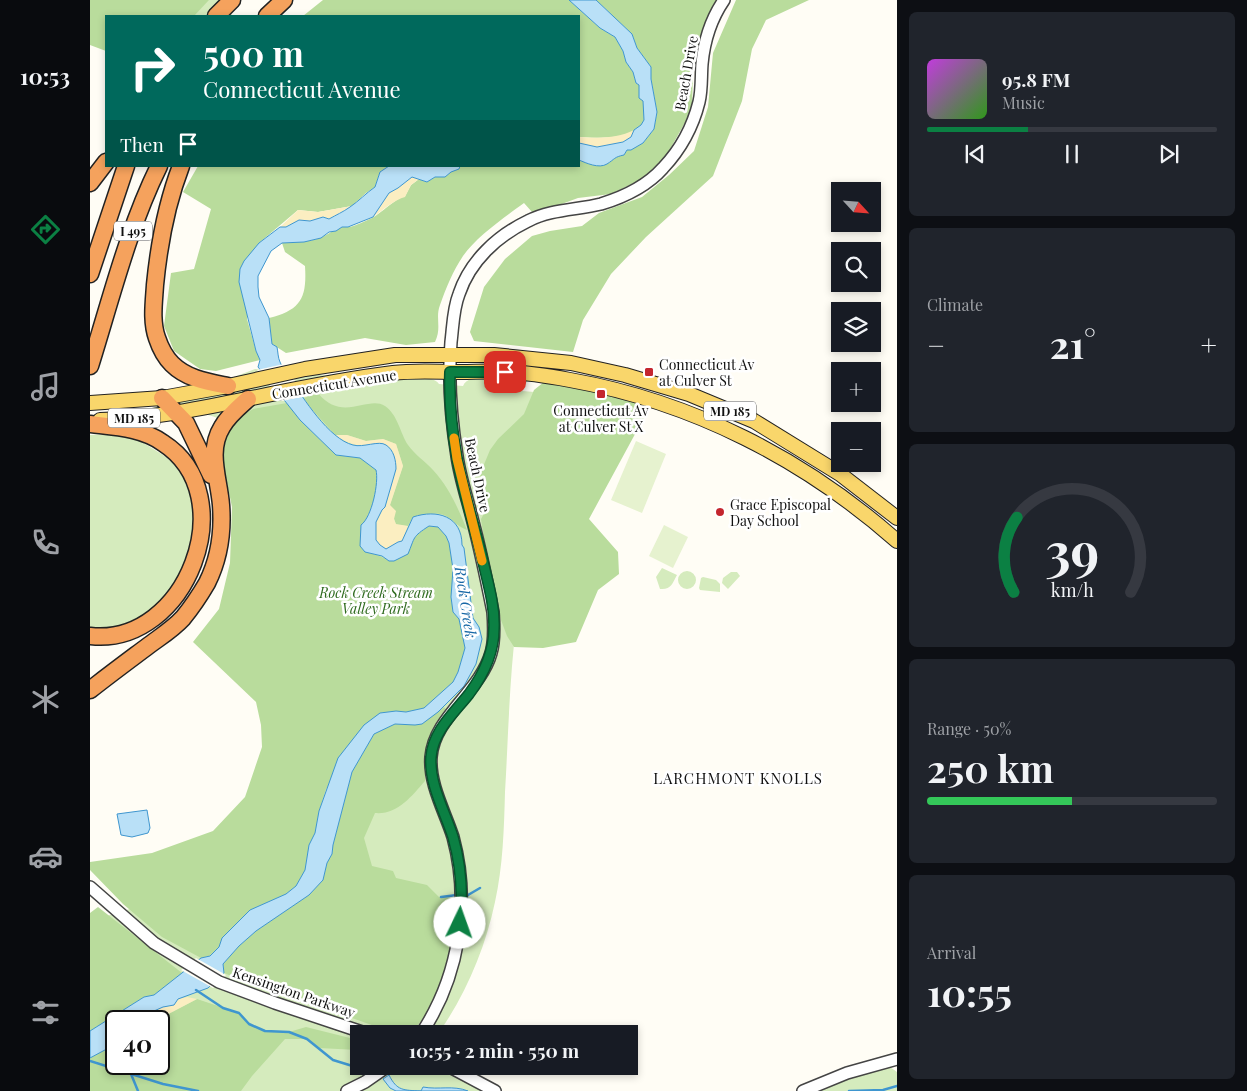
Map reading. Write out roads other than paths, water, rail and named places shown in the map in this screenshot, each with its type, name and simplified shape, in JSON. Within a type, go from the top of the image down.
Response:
[{"type":"highway","points":[[217,15],[232,0]]},
{"type":"highway","points":[[268,15],[284,0]]},
{"type":"highway","points":[[276,15],[289,0]]},
{"type":"highway","points":[[90,183],[105,163]]},
{"type":"highway","name":"I 495","points":[[90,274],[126,167]]},
{"type":"highway","name":"I 495","points":[[90,366],[125,254],[159,167]]},
{"type":"highway","points":[[181,167],[165,214],[160,239],[153,322],[156,337],[162,350],[180,370],[204,381],[228,386]]},
{"type":"highway","points":[[90,690],[183,618],[208,581],[220,540],[222,525],[221,502],[217,488],[186,422],[162,398]]},
{"type":"highway","points":[[217,488],[214,455],[218,436],[230,415],[254,398]]},
{"type":"highway","points":[[90,424],[137,431],[164,443],[187,467],[195,482],[201,517],[199,544],[192,569],[174,599],[154,617],[133,630],[118,636],[90,636]]},
{"type":"main road","name":"Connecticut Avenue","points":[[90,402],[162,398],[305,369],[395,355],[494,355],[571,363],[625,375],[689,394],[754,421],[827,465],[897,518]]},
{"type":"main road","name":"Connecticut Avenue","points":[[90,420],[150,417],[177,413],[319,384],[396,372],[505,372],[550,377],[604,386],[634,394],[687,412],[734,432],[818,479],[850,502],[897,541]]},
{"type":"main road","points":[[818,479],[827,465]]},
{"type":"street","name":"Beach Drive","points":[[426,1025],[441,999],[457,953],[462,908],[459,865],[453,837],[432,777],[431,757],[434,744],[442,726],[480,677],[492,653],[494,628],[494,612],[457,459],[450,355],[455,309],[459,294],[465,279],[482,254],[503,234],[529,220],[558,210],[600,204],[626,195],[641,186],[673,158],[682,145],[693,122],[700,101],[702,62],[707,36],[718,8],[724,0]]},
{"type":"street","name":"Kensington Parkway","points":[[90,887],[154,942],[185,963],[219,982],[256,997],[350,1028]]},
{"type":"street","points":[[803,1091],[847,1072],[897,1060]]},
{"type":"street","points":[[347,1091],[375,1075]]},
{"type":"street","points":[[465,1075],[495,1091]]},
{"type":"water","points":[[569,0],[596,0],[632,34],[637,48],[651,67],[651,79],[657,112],[654,129],[643,143],[631,150],[627,150],[624,155],[616,157],[607,164],[600,166],[580,160],[580,143],[597,147],[623,142],[631,137],[634,130],[644,120],[643,101],[639,98],[639,85],[636,83],[633,72],[626,62],[623,51],[615,37],[600,28]]},
{"type":"water","name":"Rock Creek","points":[[388,167],[460,167],[445,177],[435,177],[427,182],[412,177],[389,193],[373,217],[329,232],[321,238],[304,242],[282,243],[271,251],[258,276],[259,297],[269,318],[272,344],[277,347],[281,364],[317,417],[344,441],[357,446],[383,444],[389,447],[393,453],[396,469],[385,507],[376,522],[376,540],[380,545],[386,549],[402,541],[413,517],[431,514],[439,515],[453,521],[458,527],[464,548],[473,618],[479,627],[482,639],[476,664],[464,686],[438,712],[422,724],[395,724],[374,734],[352,772],[332,854],[327,863],[323,880],[309,895],[256,931],[239,946],[223,964],[224,973],[208,988],[178,999],[174,1005],[156,1010],[123,1010],[144,997],[154,995],[201,958],[210,956],[219,947],[222,938],[250,910],[286,894],[296,886],[305,870],[309,845],[315,833],[319,811],[338,758],[364,725],[380,713],[406,712],[424,708],[453,682],[458,672],[465,648],[459,619],[453,612],[451,597],[453,569],[446,536],[438,527],[429,526],[415,538],[408,554],[394,561],[365,552],[360,546],[361,525],[368,515],[374,499],[376,470],[360,458],[336,455],[300,420],[258,367],[260,360],[256,351],[239,282],[240,269],[244,261],[259,243],[280,227],[286,227],[299,220],[310,221],[323,217],[329,219],[353,205],[375,187],[380,172]]},
{"type":"water","points":[[147,810],[150,828],[148,833],[132,837],[121,835],[117,814]]},
{"type":"water","name":"Rock Creek","points":[[105,1022],[105,1050],[90,1058],[90,1031]]},
{"type":"water","points":[[389,1075],[401,1089],[421,1091],[396,1091],[390,1088],[383,1079]]},
{"type":"water","points":[[423,1087],[457,1088],[468,1091],[421,1091]]},
{"type":"waterway","points":[[468,895],[480,888]]},
{"type":"waterway","points":[[441,897],[457,895]]},
{"type":"waterway","points":[[196,990],[223,1008],[239,1013],[249,1024],[265,1031],[289,1032],[307,1039],[333,1060],[350,1065]]},
{"type":"waterway","points":[[90,1061],[163,1084],[198,1091]]},
{"type":"waterway","points":[[131,1075],[138,1091]]},
{"type":"waterway","points":[[849,1091],[883,1090],[897,1086]]},
{"type":"place","name":"Connecticut Av at Culver St","points":[[649,372]]},
{"type":"place","name":"Connecticut Av at Culver St X","points":[[601,394]]},
{"type":"place","name":"Grace Episcopal Day School","points":[[720,512]]},
{"type":"district","name":"LARCHMONT KNOLLS","points":[[738,778]]},
{"type":"park label","name":"Rock Creek Stream Valley Park","points":[[376,600]]}]
